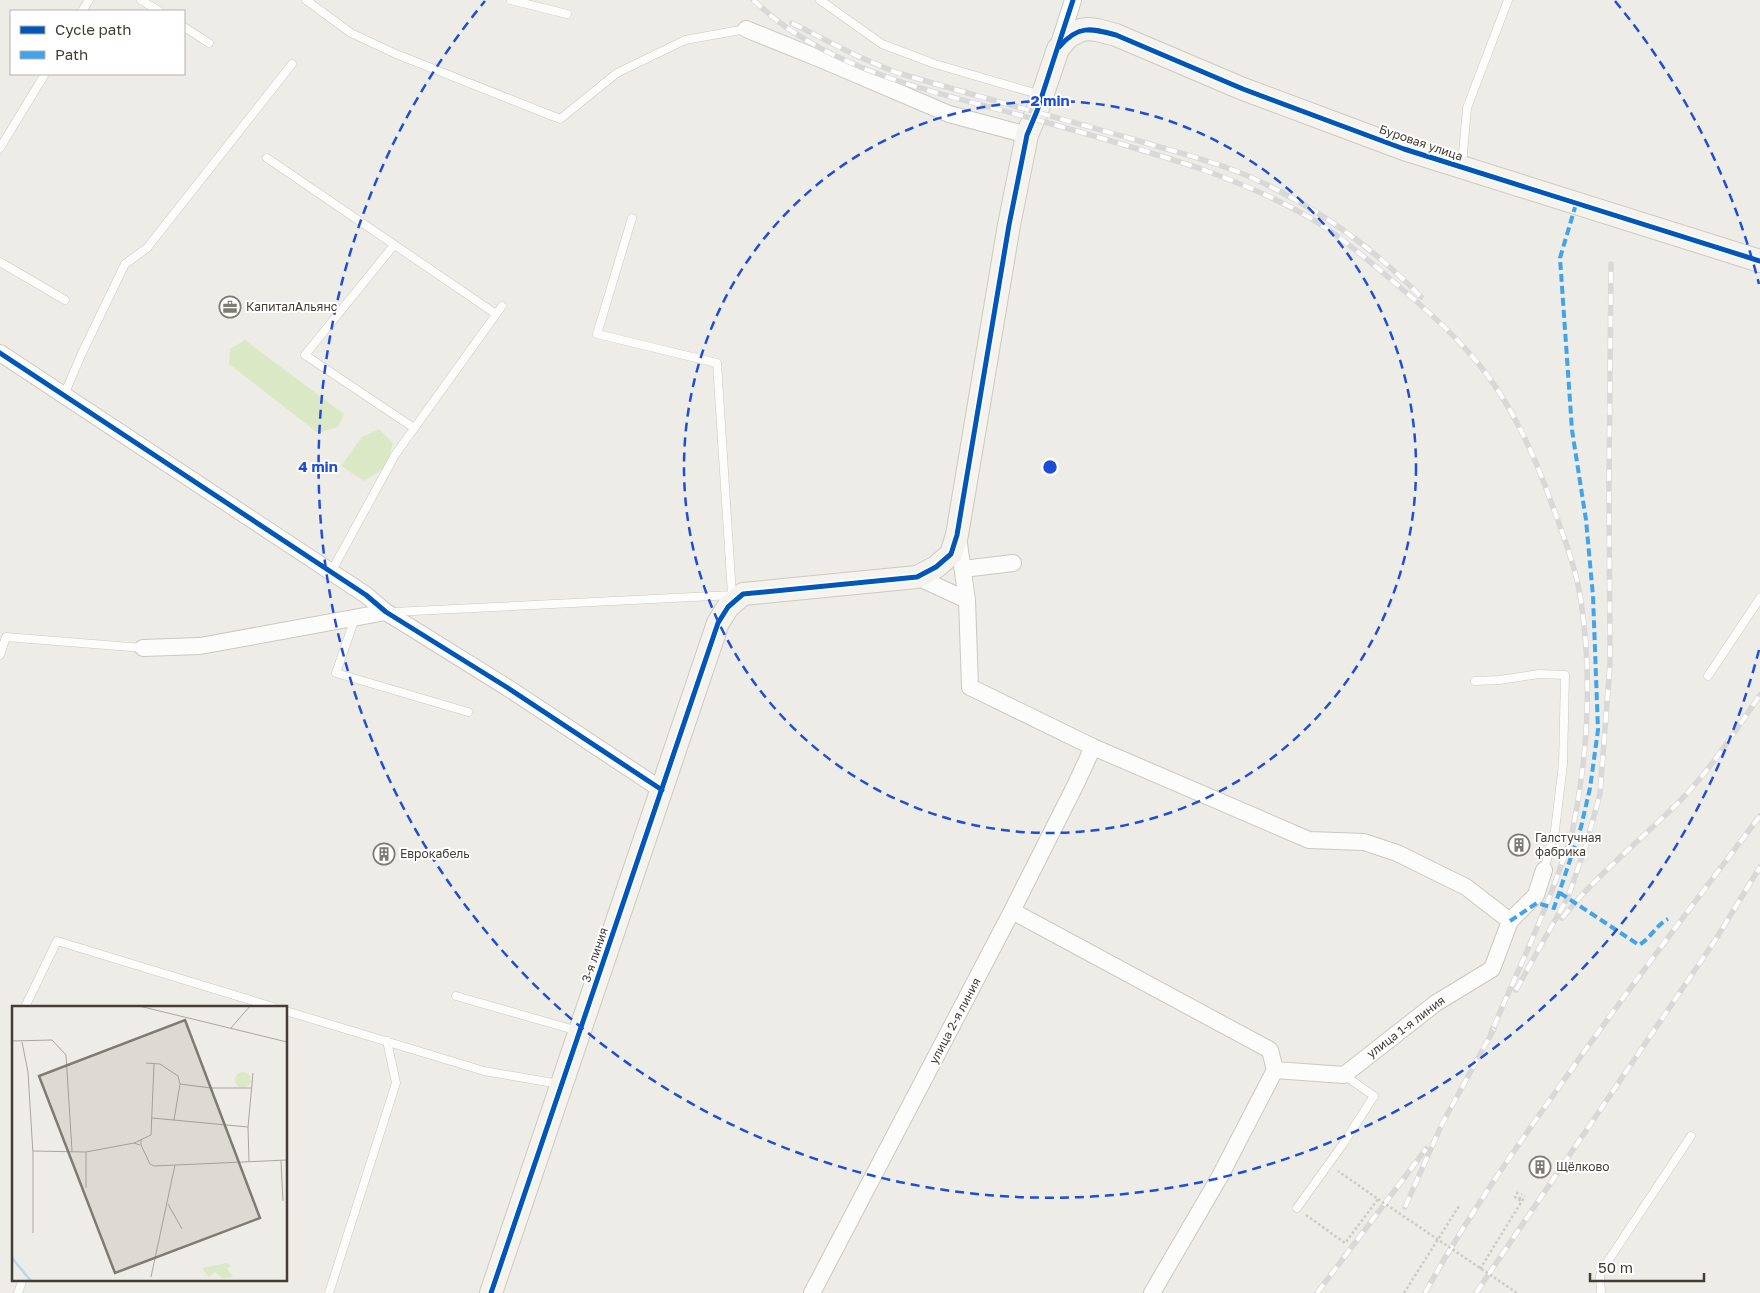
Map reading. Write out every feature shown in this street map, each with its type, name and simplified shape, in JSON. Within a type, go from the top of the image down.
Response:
[{"type":"street","points":[[1058,49],[1068,37],[1081,30],[1072,3]]},
{"type":"street","points":[[737,594],[917,577],[936,567],[951,554],[958,535],[1009,225],[1027,135],[1042,96],[1072,3]]},
{"type":"street","points":[[746,29],[834,64],[950,114],[1027,135]]},
{"type":"street","name":"Буровая улица","points":[[1081,30],[1097,30],[1116,35],[1243,89],[1404,149],[1760,261]]},
{"type":"street","points":[[0,353],[332,572],[366,595],[386,612],[508,688],[662,790]]},
{"type":"street","points":[[958,535],[967,600],[970,687],[1092,747],[1309,840],[1364,842],[1396,852],[1466,887],[1510,921],[1536,895],[1544,870]]},
{"type":"street","points":[[963,569],[1013,563]]},
{"type":"street","points":[[917,577],[967,600]]},
{"type":"street","name":"3-я линия","points":[[491,1293],[718,623],[737,594]]},
{"type":"street","points":[[143,648],[200,646],[386,612]]},
{"type":"street","name":"улица 2-я линия","points":[[812,1293],[1012,911],[1076,784],[1092,747]]},
{"type":"street","points":[[1012,911],[1270,1050],[1275,1070],[1219,1178],[1152,1293]]},
{"type":"street","name":"улица 1-я линия","points":[[1344,1075],[1436,1002],[1492,969],[1510,921]]},
{"type":"street","points":[[1275,1070],[1344,1075]]},
{"type":"lane","points":[[141,0],[157,10]]},
{"type":"lane","points":[[306,0],[352,33],[396,54],[560,119],[618,73],[685,40],[746,29]]},
{"type":"lane","points":[[511,0],[567,14]]},
{"type":"lane","points":[[820,0],[882,44],[934,64],[1042,96]]},
{"type":"lane","points":[[1462,168],[1467,108],[1508,0]]},
{"type":"lane","points":[[185,28],[209,43]]},
{"type":"lane","points":[[64,395],[125,264],[147,248],[292,64]]},
{"type":"lane","points":[[0,148],[43,75]]},
{"type":"lane","points":[[267,158],[496,314]]},
{"type":"lane","points":[[386,612],[737,594],[717,363],[597,334],[632,218]]},
{"type":"lane","points":[[394,245],[306,355],[414,428]]},
{"type":"lane","points":[[0,262],[65,300]]},
{"type":"lane","points":[[332,572],[395,455],[502,306]]},
{"type":"lane","points":[[1708,676],[1760,598]]},
{"type":"lane","points":[[355,618],[336,673],[468,712]]},
{"type":"lane","points":[[0,655],[6,636],[143,648]]},
{"type":"lane","points":[[1475,681],[1499,680],[1539,674],[1565,676],[1564,764],[1555,830],[1544,870]]},
{"type":"lane","points":[[25,1006],[57,941],[270,1006]]},
{"type":"lane","points":[[456,996],[580,1031]]},
{"type":"lane","points":[[288,1012],[484,1071],[562,1084]]},
{"type":"lane","points":[[329,1293],[396,1083],[387,1041]]},
{"type":"lane","points":[[1297,1208],[1374,1096],[1344,1075]]},
{"type":"lane","points":[[1601,1293],[1600,1276],[1602,1270],[1691,1136]]},
{"type":"lane","points":[[18,1293],[23,1280]]},
{"type":"path","points":[[1328,1164],[1517,1293]]},
{"type":"path","points":[[1520,1193],[1520,1200]]},
{"type":"path","points":[[1480,1268],[1520,1200],[1525,1196]]},
{"type":"path","points":[[1297,1208],[1345,1243],[1378,1199]]},
{"type":"path","points":[[1404,1293],[1460,1206]]},
{"type":"green space","points":[[245,340],[344,414],[338,427],[318,433],[229,364],[230,349]]},
{"type":"green space","points":[[379,429],[393,443],[386,467],[364,481],[341,466],[362,437]]},
{"type":"railway","points":[[753,0],[784,26],[817,46],[846,61],[877,73],[939,94],[1162,156],[1204,170],[1280,202],[1323,226],[1378,268],[1444,327],[1488,376],[1516,420],[1531,451],[1567,547],[1580,595],[1584,625],[1587,684],[1587,714],[1582,774],[1572,833],[1542,916],[1491,1033]]},
{"type":"railway","points":[[792,23],[855,55],[895,72],[1193,156],[1248,176],[1296,200],[1340,228],[1402,278],[1421,297]]},
{"type":"railway","points":[[1516,990],[1568,897],[1586,845],[1600,794],[1610,664],[1611,264]]},
{"type":"railway","points":[[1562,918],[1603,874],[1688,792],[1721,752],[1760,695]]},
{"type":"railway","points":[[1425,1293],[1472,1215],[1539,1115],[1632,986],[1760,816]]},
{"type":"railway","points":[[1476,1293],[1714,942],[1760,867]]},
{"type":"railway","points":[[1405,1207],[1442,1124],[1494,1029]]},
{"type":"railway","points":[[1317,1293],[1426,1149]]},
{"type":"marked path","points":[[1510,921],[1537,903],[1554,908],[1581,827],[1590,788],[1598,730],[1593,596],[1586,520],[1572,430],[1560,258],[1576,204]]},
{"type":"marked path","points":[[1560,893],[1639,945],[1668,919]]},
{"type":"cycle path","points":[[491,1293],[718,623],[728,607],[743,594],[917,577],[936,567],[951,554],[957,535],[1009,225],[1027,135],[1037,111],[1073,0]]},
{"type":"cycle path","points":[[1059,47],[1072,35],[1085,30],[1116,35],[1243,89],[1404,149],[1760,261]]},
{"type":"cycle path","points":[[0,353],[366,595],[386,612],[508,688],[662,790]]},
{"type":"place","name":"КапиталАльянс","points":[[230,307]]},
{"type":"place","name":"Галстучная фабрика","points":[[1519,845]]},
{"type":"place","name":"Еврокабель","points":[[384,854]]},
{"type":"place","name":"Щёлково","points":[[1540,1167]]}]
